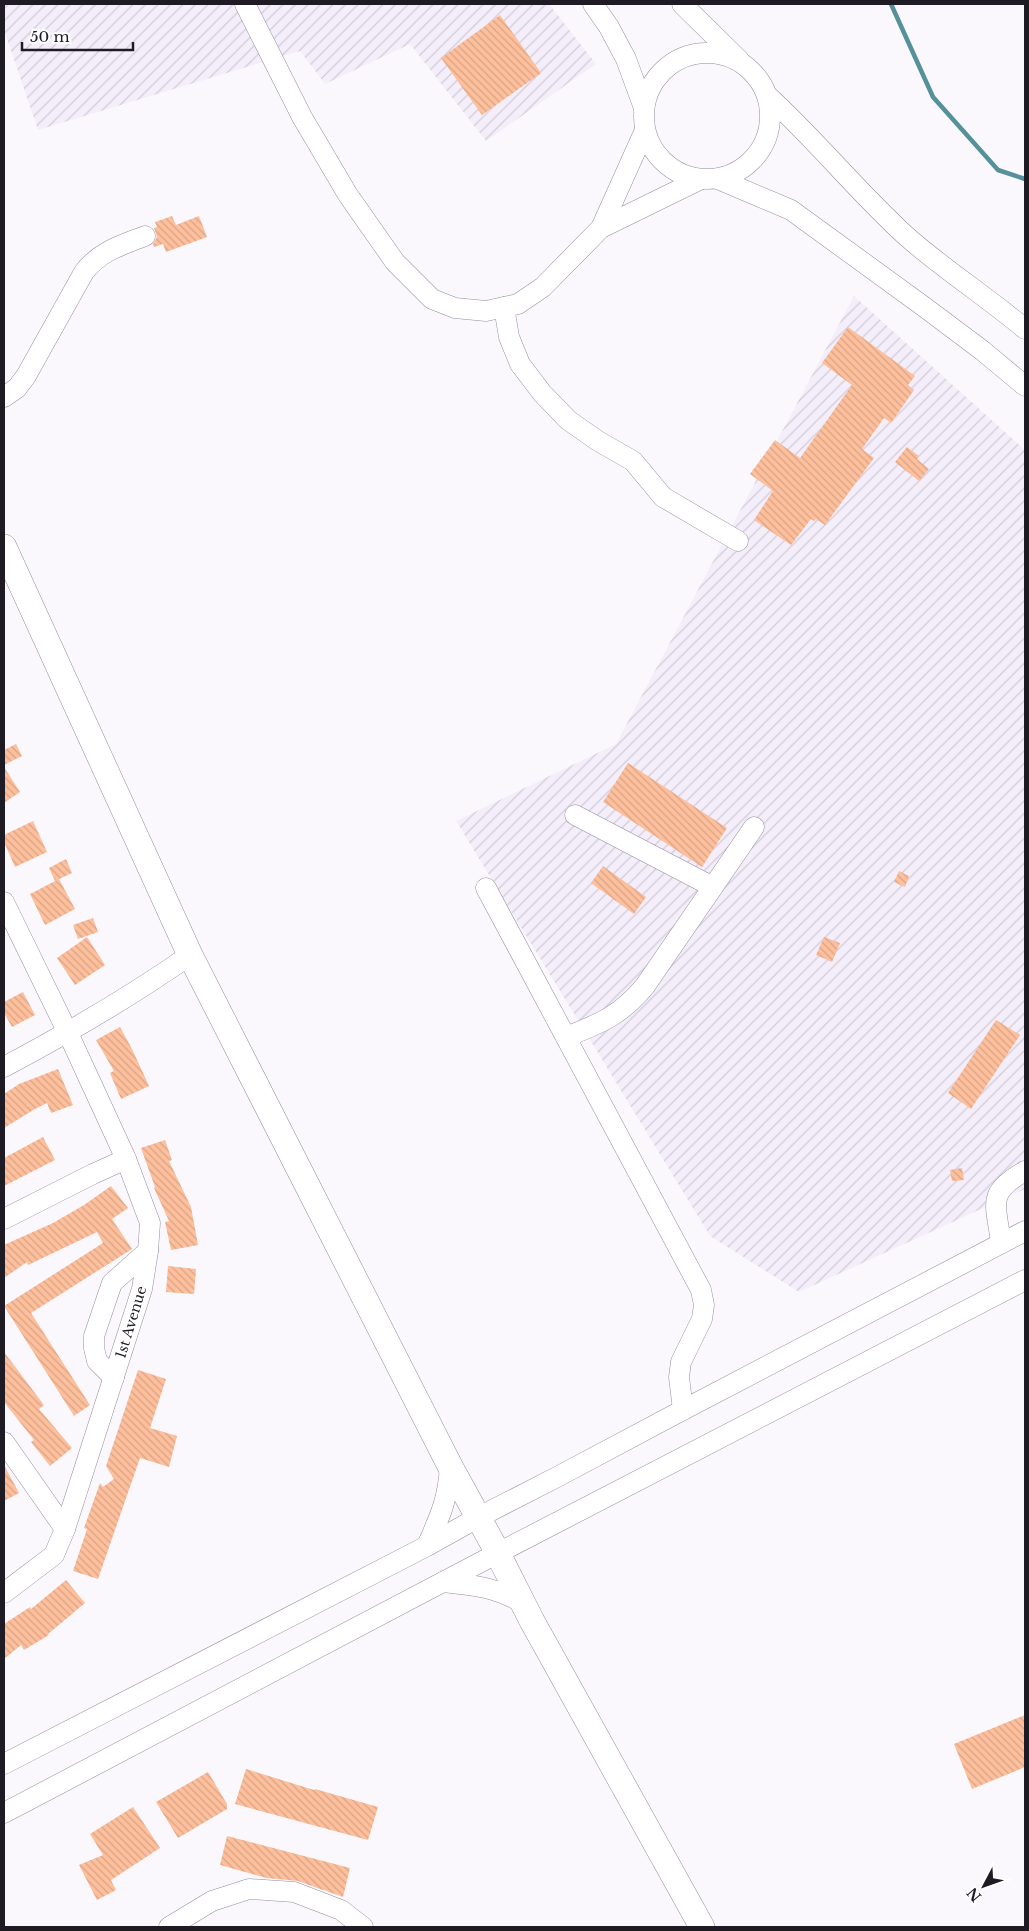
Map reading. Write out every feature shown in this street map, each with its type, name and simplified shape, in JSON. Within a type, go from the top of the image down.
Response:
[{"type":"main road","points":[[4,547],[190,956],[450,1466],[479,1517],[523,1603],[702,1927]]},
{"type":"street","points":[[245,4],[302,117],[348,195],[395,262],[432,299],[455,308],[486,311],[518,304],[543,287],[601,228],[645,130]]},
{"type":"street","points":[[593,4],[609,27],[626,59],[644,108],[645,130],[652,148],[664,163],[680,174],[708,180],[791,210],[961,334],[1025,386]]},
{"type":"street","points":[[601,228],[708,180],[739,172],[756,159],[767,140],[771,118],[768,96],[758,77],[682,4]]},
{"type":"street","points":[[644,108],[650,88],[662,70],[680,58],[701,53],[722,54],[742,63]]},
{"type":"street","points":[[768,96],[799,124],[870,202],[906,236],[1025,329]]},
{"type":"street","points":[[4,397],[17,388],[26,376],[92,261],[104,252],[145,236]]},
{"type":"street","points":[[504,307],[509,337],[520,364],[542,393],[568,420],[633,462],[663,497],[738,541]]},
{"type":"street","points":[[575,815],[713,887]]},
{"type":"street","points":[[566,1037],[607,1020],[632,1002],[645,986],[754,827]]},
{"type":"street","points":[[486,888],[701,1290],[704,1305],[702,1319],[681,1362],[679,1377],[683,1410]]},
{"type":"street","name":"1st Avenue","points":[[4,1594],[54,1556],[65,1529],[142,1289],[150,1223],[126,1159],[68,1033],[5,908]]},
{"type":"street","points":[[4,1067],[68,1033],[144,988],[190,956]]},
{"type":"street","points":[[4,1219],[126,1159]]},
{"type":"street","points":[[1001,1243],[996,1205],[998,1193],[1008,1181],[1025,1171]]},
{"type":"street","points":[[4,1764],[427,1546],[1025,1231]]},
{"type":"street","points":[[114,1378],[96,1361],[94,1336],[112,1283],[148,1251]]},
{"type":"street","points":[[4,1813],[443,1582],[1025,1280]]},
{"type":"street","points":[[4,1442],[65,1529]]},
{"type":"street","points":[[427,1546],[445,1505],[449,1486],[450,1466]]},
{"type":"street","points":[[443,1582],[483,1586],[505,1593],[523,1603]]},
{"type":"street","points":[[169,1927],[212,1902],[248,1888],[294,1892],[340,1910],[363,1927]]},
{"type":"shaded area","points":[[4,4],[549,4],[596,64],[486,141],[410,44],[325,84],[300,51],[38,130],[4,30]]},
{"type":"shaded area","points":[[854,296],[1025,450],[1025,1189],[799,1292],[710,1236],[456,821],[616,744]]},
{"type":"building","points":[[500,15],[541,73],[482,115],[441,58]]},
{"type":"building","points":[[172,216],[176,225],[199,216],[207,237],[166,252],[163,244],[154,247],[153,244],[157,237],[154,228],[157,227],[155,222]]},
{"type":"building","points":[[848,327],[915,376],[908,385],[914,390],[891,423],[884,418],[862,449],[874,458],[825,525],[816,519],[814,521],[811,519],[791,545],[754,520],[773,491],[750,474],[775,440],[800,458],[852,385],[822,363]]},
{"type":"building","points":[[907,447],[919,456],[917,459],[929,469],[919,481],[895,462]]},
{"type":"building","points":[[16,744],[22,756],[4,765],[4,750]]},
{"type":"building","points":[[628,763],[727,828],[702,867],[603,802]]},
{"type":"building","points":[[4,767],[20,792],[4,803]]},
{"type":"building","points":[[33,821],[47,852],[15,867],[4,842],[4,835]]},
{"type":"building","points":[[66,859],[72,873],[55,881],[49,868]]},
{"type":"building","points":[[603,866],[646,897],[634,914],[591,883]]},
{"type":"building","points":[[899,871],[909,876],[905,887],[894,882]]},
{"type":"building","points":[[59,879],[75,909],[45,925],[30,894]]},
{"type":"building","points":[[93,918],[98,932],[78,939],[73,925]]},
{"type":"building","points":[[87,937],[105,965],[75,985],[57,958]]},
{"type":"building","points":[[824,937],[840,943],[832,962],[816,955]]},
{"type":"building","points":[[23,992],[35,1015],[12,1027],[4,1013],[4,1002]]},
{"type":"building","points":[[996,1020],[1020,1035],[971,1109],[948,1093]]},
{"type":"building","points":[[120,1027],[149,1086],[121,1099],[110,1073],[114,1071],[96,1040]]},
{"type":"building","points":[[58,1069],[73,1105],[51,1113],[47,1103],[4,1128],[4,1094],[19,1084]]},
{"type":"building","points":[[43,1137],[55,1160],[4,1186],[4,1158]]},
{"type":"building","points":[[165,1140],[172,1160],[169,1161],[191,1207],[198,1245],[171,1250],[165,1222],[169,1221],[154,1188],[141,1148]]},
{"type":"building","points":[[962,1168],[964,1180],[952,1181],[950,1170]]},
{"type":"building","points":[[111,1186],[128,1208],[112,1219],[132,1249],[31,1313],[90,1405],[74,1416],[4,1306],[103,1243],[97,1232],[28,1265],[27,1262],[4,1278],[4,1245],[53,1223]]},
{"type":"building","points":[[168,1266],[196,1269],[194,1294],[166,1292]]},
{"type":"building","points":[[4,1352],[44,1405],[39,1409],[72,1448],[50,1466],[31,1442],[34,1440],[4,1402]]},
{"type":"building","points":[[138,1370],[166,1379],[150,1428],[177,1436],[169,1467],[140,1458],[98,1579],[73,1571],[87,1529],[84,1528],[100,1483],[103,1487],[114,1479],[106,1466]]},
{"type":"building","points":[[4,1465],[19,1493],[4,1501]]},
{"type":"building","points":[[66,1580],[85,1603],[49,1635],[24,1650],[21,1645],[4,1659],[4,1624],[30,1607],[31,1609]]},
{"type":"building","points":[[1025,1715],[1025,1767],[972,1789],[954,1744]]},
{"type":"building","points":[[246,1769],[378,1807],[368,1840],[235,1804]]},
{"type":"building","points":[[208,1772],[227,1804],[227,1809],[178,1838],[156,1802]]},
{"type":"building","points":[[133,1807],[160,1848],[111,1880],[116,1890],[97,1900],[79,1865],[103,1855],[90,1834]]},
{"type":"building","points":[[227,1836],[350,1868],[343,1897],[298,1881],[267,1878],[220,1865]]},
{"type":"waterway","points":[[891,4],[933,97],[998,170],[1025,179]]}]
